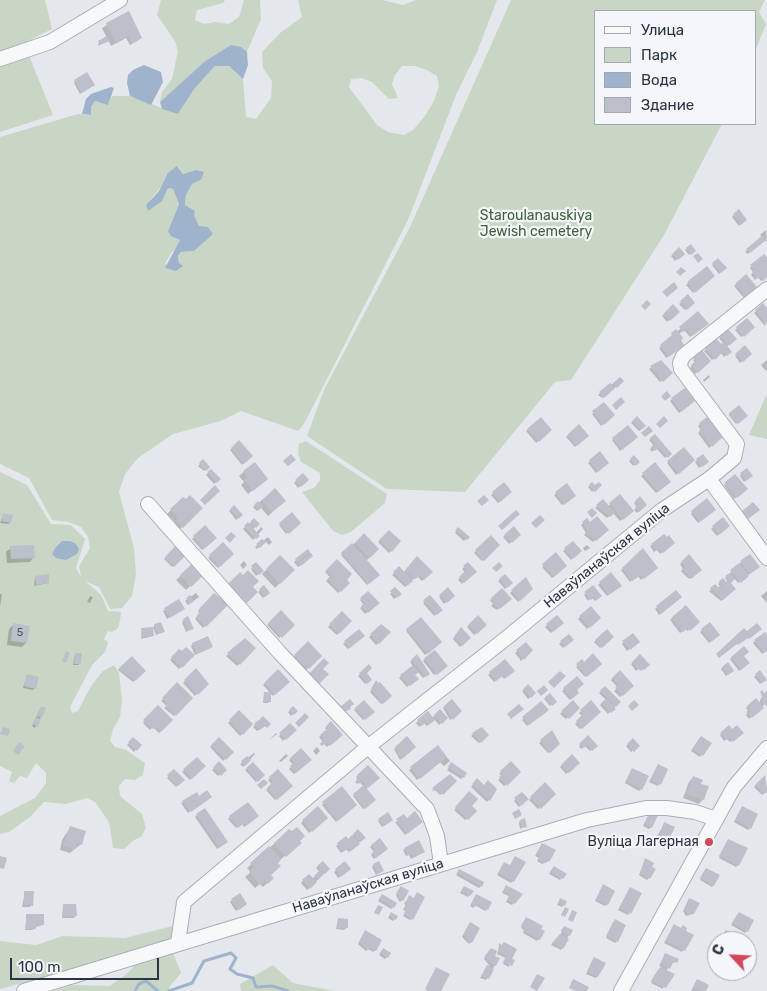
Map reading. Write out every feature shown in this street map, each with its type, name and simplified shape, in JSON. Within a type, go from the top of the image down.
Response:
[{"type":"street","points":[[0,59],[50,42],[120,0]]},
{"type":"street","name":"Наваўланаўская вуліца","points":[[178,943],[184,902],[369,746],[509,636],[662,510],[709,479],[734,458],[737,444],[681,369],[680,363],[683,356],[767,290]]},
{"type":"street","points":[[709,479],[767,558]]},
{"type":"street","points":[[148,504],[262,634],[427,809],[437,836],[441,864]]},
{"type":"street","points":[[621,991],[734,787],[767,748]]},
{"type":"street","name":"Наваўланаўская вуліца","points":[[24,991],[587,820],[646,808],[667,808],[694,812],[716,819]]},
{"type":"green space","points":[[0,0],[45,0],[52,29],[24,43],[53,115],[0,132]]},
{"type":"green space","points":[[161,0],[225,0],[223,3],[197,10],[195,20],[204,24],[215,22],[229,24],[239,17],[244,0],[260,0],[261,19],[247,52],[241,47],[204,62],[160,102],[162,92],[172,79],[178,51],[175,41],[157,15]]},
{"type":"green space","points":[[298,0],[382,0],[403,5],[416,0],[497,0],[477,52],[456,95],[408,220],[304,424],[298,431],[241,411],[221,421],[173,434],[138,458],[125,474],[119,492],[134,548],[136,575],[132,596],[122,608],[110,609],[99,587],[85,581],[101,595],[108,611],[121,612],[118,628],[112,632],[108,631],[104,639],[108,642],[105,652],[92,665],[70,707],[72,713],[78,711],[91,686],[103,671],[114,665],[119,673],[122,700],[120,717],[113,729],[110,741],[115,747],[126,750],[145,763],[143,775],[135,780],[125,779],[119,786],[120,796],[142,814],[146,828],[141,837],[134,840],[124,849],[113,848],[109,822],[95,802],[87,798],[66,804],[44,802],[30,817],[9,832],[0,834],[0,816],[35,798],[46,783],[46,773],[36,763],[27,778],[20,776],[14,783],[9,781],[12,772],[0,766],[0,472],[27,485],[51,524],[71,525],[85,539],[76,568],[81,577],[79,566],[90,548],[88,537],[81,527],[69,522],[52,520],[29,478],[0,464],[0,137],[78,114],[91,115],[91,107],[95,101],[108,104],[112,96],[130,96],[178,114],[195,88],[215,66],[229,66],[243,79],[246,117],[256,119],[271,98],[272,81],[263,68],[262,52],[280,33],[302,17]],"holes":[[[402,66],[415,66],[427,70],[437,76],[439,86],[434,101],[425,116],[413,130],[404,135],[388,132],[377,125],[349,87],[351,79],[362,78],[372,82],[389,99],[398,98],[392,84],[395,75]],[[178,166],[183,174],[196,170],[201,180],[192,184],[186,195],[185,206],[194,215],[199,226],[200,244],[194,251],[181,252],[178,256],[179,263],[165,264],[171,253],[179,245],[180,239],[168,231],[179,204],[173,189],[168,188],[162,201],[146,205]]]},
{"type":"green space","name":"Staroulanauskiya Jewish cemetery","points":[[511,0],[765,0],[759,12],[766,24],[757,46],[757,10],[594,10],[594,125],[721,125],[664,235],[571,380],[555,382],[465,492],[387,489],[307,436],[324,390],[410,227]]},
{"type":"green space","points":[[767,393],[767,439],[749,435]]},
{"type":"green space","points":[[306,441],[387,494],[385,503],[351,532],[342,535],[333,531],[302,492],[314,488],[320,480],[320,473],[301,462],[298,454],[299,444]]},
{"type":"green space","points":[[173,926],[174,941],[0,989],[0,941],[36,945],[63,936],[125,938]]},
{"type":"green space","points":[[173,953],[181,973],[170,986],[169,991],[54,991],[72,985],[110,986],[129,972],[138,961]]},
{"type":"green space","points":[[273,965],[293,983],[334,991],[241,991],[240,984]]},
{"type":"water","points":[[231,45],[241,47],[247,52],[248,65],[243,79],[229,66],[215,66],[195,88],[178,114],[162,109],[160,102],[204,62]]},
{"type":"water","points":[[144,65],[161,72],[163,82],[151,105],[130,96],[127,83],[128,75],[133,70]]},
{"type":"water","points":[[111,87],[114,88],[108,105],[95,101],[91,107],[91,115],[82,114],[86,99],[91,94]]},
{"type":"water","points":[[177,166],[183,174],[196,170],[204,172],[201,180],[192,184],[186,195],[185,205],[195,211],[194,215],[199,226],[208,227],[213,234],[194,251],[181,252],[178,256],[179,263],[183,266],[176,271],[165,268],[180,240],[171,236],[168,231],[179,204],[173,189],[168,188],[162,201],[148,211],[146,205],[159,191],[168,173]]},
{"type":"water","points":[[62,541],[70,541],[76,544],[79,549],[77,554],[66,560],[56,558],[52,554]]},
{"type":"building","points":[[129,11],[142,38],[132,44],[128,36],[115,42],[106,23]]},
{"type":"building","points":[[107,36],[110,41],[100,45],[98,41]]},
{"type":"building","points":[[87,72],[95,85],[82,93],[74,80]]},
{"type":"building","points":[[739,209],[747,220],[741,225],[733,214]]},
{"type":"building","points":[[763,235],[766,240],[750,253],[746,249]]},
{"type":"building","points":[[691,244],[696,251],[691,255],[686,248]]},
{"type":"building","points":[[679,247],[685,254],[678,260],[672,254]]},
{"type":"building","points":[[698,253],[703,259],[698,263],[693,256]]},
{"type":"building","points":[[764,254],[767,257],[767,277],[763,281],[760,277],[757,279],[750,265]]},
{"type":"building","points":[[718,258],[727,268],[721,273],[712,263]]},
{"type":"building","points":[[707,266],[715,276],[695,293],[687,282]]},
{"type":"building","points":[[681,267],[686,271],[680,276],[676,272]]},
{"type":"building","points":[[746,274],[757,287],[746,297],[735,284]]},
{"type":"building","points":[[674,282],[678,288],[667,297],[662,292]]},
{"type":"building","points":[[688,294],[695,303],[687,310],[680,301]]},
{"type":"building","points":[[647,300],[651,304],[645,310],[641,306]]},
{"type":"building","points":[[763,303],[767,308],[767,325],[755,310]]},
{"type":"building","points":[[673,304],[680,312],[670,321],[663,314]]},
{"type":"building","points":[[698,311],[709,324],[692,336],[687,329],[683,332],[679,327]]},
{"type":"building","points":[[747,318],[755,327],[744,337],[736,327]]},
{"type":"building","points":[[676,329],[683,338],[681,340],[684,345],[669,357],[660,345]]},
{"type":"building","points":[[728,329],[737,339],[729,346],[720,336]]},
{"type":"building","points":[[716,338],[721,344],[724,342],[732,352],[727,356],[723,352],[715,360],[705,348]]},
{"type":"building","points":[[745,345],[752,354],[743,362],[735,354]]},
{"type":"building","points":[[702,350],[711,361],[698,373],[691,365],[696,361],[693,358]]},
{"type":"building","points":[[661,360],[673,373],[663,382],[650,366]]},
{"type":"building","points":[[620,377],[624,381],[617,388],[613,383]]},
{"type":"building","points":[[610,383],[615,388],[604,398],[599,392]]},
{"type":"building","points":[[685,388],[695,401],[681,412],[671,398]]},
{"type":"building","points":[[667,391],[671,396],[665,401],[661,396]]},
{"type":"building","points":[[621,397],[625,402],[616,410],[612,405]]},
{"type":"building","points":[[604,402],[615,415],[604,425],[592,411]]},
{"type":"building","points":[[739,405],[748,416],[738,424],[729,413]]},
{"type":"building","points":[[637,416],[646,426],[641,430],[632,421]]},
{"type":"building","points":[[664,416],[668,421],[660,428],[656,424]]},
{"type":"building","points":[[541,417],[552,430],[539,442],[527,429]]},
{"type":"building","points":[[707,417],[723,437],[712,447],[699,431],[702,427],[699,423]]},
{"type":"building","points":[[579,424],[589,436],[577,446],[567,435]]},
{"type":"building","points":[[628,425],[638,437],[622,450],[612,438]]},
{"type":"building","points":[[649,426],[653,431],[645,437],[641,433]]},
{"type":"building","points":[[655,434],[672,454],[668,458],[659,447],[655,451],[651,447],[655,443],[650,438]]},
{"type":"building","points":[[239,440],[253,456],[244,464],[231,448]]},
{"type":"building","points":[[684,447],[695,460],[679,474],[667,461]]},
{"type":"building","points":[[600,451],[609,463],[598,472],[589,460]]},
{"type":"building","points":[[291,454],[296,460],[288,466],[283,461]]},
{"type":"building","points":[[703,454],[709,462],[702,467],[696,459]]},
{"type":"building","points":[[634,455],[640,462],[636,466],[630,459]]},
{"type":"building","points":[[203,459],[210,467],[206,471],[199,463]]},
{"type":"building","points":[[255,462],[268,479],[253,491],[244,480],[247,477],[243,471]]},
{"type":"building","points":[[655,462],[671,482],[658,492],[642,473]]},
{"type":"building","points":[[747,468],[753,476],[746,481],[740,473]]},
{"type":"building","points":[[211,469],[221,479],[217,483],[207,472]]},
{"type":"building","points":[[303,473],[309,480],[301,487],[295,480]]},
{"type":"building","points":[[735,474],[748,489],[737,498],[724,483]]},
{"type":"building","points":[[504,482],[512,492],[500,502],[492,492]]},
{"type":"building","points":[[592,482],[595,485],[599,482],[602,485],[595,492],[589,485]]},
{"type":"building","points":[[567,483],[576,496],[564,505],[555,492]]},
{"type":"building","points":[[215,485],[220,491],[205,505],[200,500]]},
{"type":"building","points":[[275,488],[286,501],[272,512],[262,500]]},
{"type":"building","points":[[620,494],[634,511],[623,520],[609,503]]},
{"type":"building","points":[[190,495],[203,508],[183,528],[176,520],[178,517],[170,509],[183,497],[186,499]]},
{"type":"building","points":[[484,495],[489,500],[482,506],[477,501]]},
{"type":"building","points":[[640,496],[647,505],[639,512],[635,507],[638,505],[635,501]]},
{"type":"building","points":[[707,498],[716,510],[700,522],[691,511]]},
{"type":"building","points":[[603,499],[615,513],[610,517],[596,505]]},
{"type":"building","points":[[258,501],[263,507],[259,510],[254,505]]},
{"type":"building","points":[[753,502],[760,510],[748,519],[742,511]]},
{"type":"building","points":[[234,505],[243,515],[238,519],[230,509]]},
{"type":"building","points":[[592,508],[597,513],[592,518],[587,512]]},
{"type":"building","points":[[516,510],[520,514],[502,530],[498,526]]},
{"type":"building","points":[[292,512],[301,523],[289,534],[279,523]]},
{"type":"building","points":[[3,513],[13,515],[11,523],[2,521]]},
{"type":"building","points":[[540,515],[545,520],[536,528],[531,523]]},
{"type":"building","points":[[597,516],[609,530],[596,541],[585,532],[587,530],[582,522],[587,518],[590,522]]},
{"type":"building","points":[[723,517],[730,526],[719,535],[712,526]]},
{"type":"building","points":[[254,518],[260,524],[256,528],[250,522]]},
{"type":"building","points":[[248,522],[260,536],[256,539],[244,526]]},
{"type":"building","points":[[205,525],[217,538],[204,549],[193,536]]},
{"type":"building","points":[[514,526],[521,535],[512,543],[504,535]]},
{"type":"building","points":[[458,527],[470,537],[467,540],[455,530]]},
{"type":"building","points":[[389,530],[401,541],[392,552],[379,540]]},
{"type":"building","points":[[231,532],[236,536],[230,543],[225,538]]},
{"type":"building","points":[[364,533],[379,549],[370,558],[355,543]]},
{"type":"building","points":[[664,534],[667,537],[669,535],[675,543],[663,553],[659,549],[657,551],[651,544]]},
{"type":"building","points":[[491,535],[500,545],[484,561],[475,550]]},
{"type":"building","points":[[262,539],[266,542],[260,548],[256,544]]},
{"type":"building","points":[[573,541],[582,551],[573,559],[564,548]]},
{"type":"building","points":[[223,542],[234,554],[220,567],[209,555]]},
{"type":"building","points":[[352,543],[380,575],[369,584],[341,553]]},
{"type":"building","points":[[34,545],[35,558],[11,559],[10,546]]},
{"type":"building","points":[[176,545],[186,555],[174,567],[165,557]]},
{"type":"building","points":[[643,548],[658,568],[644,579],[641,575],[632,581],[622,568]]},
{"type":"building","points":[[308,549],[310,552],[297,562],[295,559]]},
{"type":"building","points":[[556,552],[567,566],[554,577],[542,564]]},
{"type":"building","points":[[311,553],[313,556],[301,566],[298,563]]},
{"type":"building","points":[[689,554],[702,570],[691,579],[682,568],[685,566],[681,562]]},
{"type":"building","points":[[750,554],[760,567],[750,574],[740,561]]},
{"type":"building","points":[[280,555],[295,570],[280,584],[266,569]]},
{"type":"building","points":[[417,556],[433,572],[424,580],[421,576],[413,579],[405,570]]},
{"type":"building","points":[[337,559],[352,574],[347,580],[350,583],[341,592],[327,579],[331,575],[326,570]]},
{"type":"building","points":[[256,562],[264,571],[259,575],[251,566]]},
{"type":"building","points":[[468,562],[477,572],[464,583],[459,577],[466,570],[463,566]]},
{"type":"building","points":[[499,562],[503,566],[496,572],[492,568]]},
{"type":"building","points":[[193,563],[204,575],[191,587],[180,575]]},
{"type":"building","points":[[739,563],[749,576],[741,583],[730,570]]},
{"type":"building","points":[[399,566],[413,581],[407,586],[393,572]]},
{"type":"building","points":[[248,570],[259,581],[253,587],[258,592],[247,603],[229,590],[232,587],[228,584],[240,572],[243,575]]},
{"type":"building","points":[[611,572],[622,586],[609,595],[599,582]]},
{"type":"building","points":[[730,573],[735,579],[731,583],[736,589],[723,600],[710,588],[715,584],[718,587],[722,585],[719,581],[723,578],[726,582],[729,580],[725,576]]},
{"type":"building","points":[[49,574],[49,583],[36,585],[35,576]]},
{"type":"building","points":[[505,574],[513,583],[507,588],[499,579]]},
{"type":"building","points":[[526,577],[533,589],[520,601],[511,590]]},
{"type":"building","points":[[264,585],[270,593],[265,597],[259,589]]},
{"type":"building","points":[[593,585],[602,596],[597,600],[595,597],[591,600],[584,592]]},
{"type":"building","points":[[395,587],[402,594],[397,598],[390,591]]},
{"type":"building","points":[[448,587],[455,596],[447,603],[439,595]]},
{"type":"building","points":[[502,588],[512,599],[500,609],[492,603],[494,602],[491,598]]},
{"type":"building","points":[[676,590],[682,597],[661,614],[656,606]]},
{"type":"building","points":[[368,591],[380,603],[368,613],[361,606],[365,603],[360,598]]},
{"type":"building","points":[[214,593],[229,604],[206,627],[196,617],[201,611],[199,609]]},
{"type":"building","points":[[190,595],[194,601],[190,604],[186,598]]},
{"type":"building","points":[[430,595],[443,610],[437,615],[423,600]]},
{"type":"building","points":[[179,599],[185,609],[170,618],[164,608]]},
{"type":"building","points":[[686,605],[700,622],[690,631],[688,628],[683,632],[671,618]]},
{"type":"building","points":[[591,606],[601,618],[590,628],[579,616]]},
{"type":"building","points":[[281,610],[295,625],[282,638],[268,623]]},
{"type":"building","points":[[342,611],[352,621],[339,634],[329,624]]},
{"type":"building","points":[[478,615],[487,625],[477,634],[468,625]]},
{"type":"building","points":[[557,615],[564,623],[553,632],[546,624]]},
{"type":"building","points":[[188,616],[194,629],[188,631],[183,619]]},
{"type":"building","points":[[421,617],[442,642],[428,654],[406,629]]},
{"type":"building","points":[[161,622],[165,632],[158,634],[154,624]]},
{"type":"building","points":[[710,622],[720,635],[711,642],[701,629]]},
{"type":"building","points":[[13,623],[30,626],[27,643],[11,641]]},
{"type":"building","points":[[757,623],[762,629],[749,639],[737,644],[719,658],[716,654],[744,628],[747,631]]},
{"type":"building","points":[[381,624],[391,632],[379,644],[370,634]]},
{"type":"building","points":[[153,627],[154,636],[142,638],[141,628]]},
{"type":"building","points":[[461,627],[471,638],[462,646],[454,637]]},
{"type":"building","points":[[359,629],[365,636],[350,648],[344,641]]},
{"type":"building","points":[[607,629],[614,637],[602,648],[595,640]]},
{"type":"building","points":[[765,632],[767,635],[767,651],[764,653],[754,640]]},
{"type":"building","points":[[633,633],[640,642],[630,650],[622,641]]},
{"type":"building","points":[[569,634],[574,640],[565,647],[560,641]]},
{"type":"building","points":[[208,636],[213,647],[197,654],[192,643]]},
{"type":"building","points":[[245,638],[256,648],[240,665],[227,653]]},
{"type":"building","points":[[308,641],[322,656],[309,669],[303,664],[301,667],[297,663],[299,660],[294,655]]},
{"type":"building","points":[[526,642],[533,650],[524,660],[516,650]]},
{"type":"building","points":[[744,646],[749,652],[744,656],[750,663],[741,670],[731,657]]},
{"type":"building","points":[[186,647],[195,655],[182,668],[171,657],[179,649],[182,651]]},
{"type":"building","points":[[435,650],[448,666],[437,675],[424,658]]},
{"type":"building","points":[[66,651],[70,653],[66,663],[62,661]]},
{"type":"building","points":[[75,653],[82,653],[81,664],[74,664]]},
{"type":"building","points":[[593,653],[602,664],[587,677],[576,664],[582,659],[584,662]]},
{"type":"building","points":[[417,654],[430,674],[426,677],[411,660]]},
{"type":"building","points":[[640,654],[650,665],[644,670],[642,668],[639,670],[632,662]]},
{"type":"building","points":[[132,656],[146,671],[135,681],[119,668]]},
{"type":"building","points":[[324,658],[329,663],[323,669],[329,674],[319,684],[309,674]]},
{"type":"building","points":[[505,659],[515,671],[506,678],[504,675],[496,681],[489,672]]},
{"type":"building","points":[[728,662],[734,671],[728,675],[722,667]]},
{"type":"building","points":[[369,664],[372,668],[367,673],[372,680],[367,684],[359,673]]},
{"type":"building","points":[[413,665],[419,672],[415,675],[419,679],[410,686],[400,675]]},
{"type":"building","points":[[196,668],[209,684],[198,695],[184,680]]},
{"type":"building","points":[[278,669],[290,682],[275,695],[264,683]]},
{"type":"building","points":[[620,670],[634,686],[623,696],[615,688],[618,685],[612,678]]},
{"type":"building","points":[[760,670],[767,680],[762,683],[755,674]]},
{"type":"building","points":[[560,671],[566,676],[554,688],[548,682]]},
{"type":"building","points":[[27,674],[39,677],[36,689],[24,686]]},
{"type":"building","points":[[577,676],[584,684],[577,690],[579,693],[572,699],[563,688]]},
{"type":"building","points":[[376,680],[392,696],[383,704],[371,689]]},
{"type":"building","points":[[177,682],[193,698],[176,716],[165,705],[167,703],[162,698]]},
{"type":"building","points":[[528,684],[536,693],[531,698],[523,689]]},
{"type":"building","points":[[544,685],[548,690],[541,696],[537,691]]},
{"type":"building","points":[[605,686],[621,702],[616,707],[600,690]]},
{"type":"building","points":[[762,690],[764,693],[767,691],[767,703],[764,705],[761,700],[763,698],[760,692]]},
{"type":"building","points":[[264,692],[271,692],[271,702],[264,702]]},
{"type":"building","points":[[550,693],[557,702],[552,706],[545,697]]},
{"type":"building","points":[[607,698],[616,709],[611,713],[601,703]]},
{"type":"building","points":[[756,698],[764,708],[752,718],[746,712],[750,709],[747,706]]},
{"type":"building","points":[[350,699],[354,704],[350,707],[351,709],[344,712],[340,707]]},
{"type":"building","points":[[452,699],[462,711],[453,720],[444,706]]},
{"type":"building","points":[[364,700],[375,712],[365,720],[355,708]]},
{"type":"building","points":[[573,700],[580,708],[569,719],[561,711]]},
{"type":"building","points":[[591,700],[601,712],[582,729],[576,721],[583,714],[580,710]]},
{"type":"building","points":[[634,700],[639,705],[632,711],[628,706]]},
{"type":"building","points":[[541,701],[549,710],[529,725],[522,717]]},
{"type":"building","points":[[519,704],[524,709],[511,719],[507,714]]},
{"type":"building","points":[[158,705],[173,720],[161,732],[156,727],[153,729],[143,720]]},
{"type":"building","points":[[41,706],[46,708],[42,718],[37,716]]},
{"type":"building","points":[[293,706],[298,711],[294,715],[289,710]]},
{"type":"building","points":[[440,709],[448,718],[442,724],[434,715]]},
{"type":"building","points":[[239,710],[253,724],[243,735],[229,720]]},
{"type":"building","points":[[428,711],[435,720],[429,725],[426,722],[422,726],[417,720]]},
{"type":"building","points":[[305,713],[309,717],[299,727],[295,723]]},
{"type":"building","points":[[263,716],[271,724],[267,728],[259,720]]},
{"type":"building","points":[[36,717],[41,719],[38,727],[33,724]]},
{"type":"building","points":[[258,720],[264,726],[260,730],[254,724]]},
{"type":"building","points":[[331,721],[343,735],[330,746],[327,743],[324,745],[321,741],[324,739],[320,735],[328,728],[326,726]]},
{"type":"building","points":[[290,723],[297,730],[286,740],[279,733]]},
{"type":"building","points":[[729,725],[732,729],[737,725],[744,733],[733,742],[730,738],[727,740],[720,733]]},
{"type":"building","points":[[3,727],[10,729],[8,736],[0,734]]},
{"type":"building","points":[[482,727],[489,735],[481,743],[472,733]]},
{"type":"building","points":[[552,730],[560,744],[550,753],[540,740]]},
{"type":"building","points":[[588,735],[598,746],[592,751],[587,745],[584,748],[579,744]]},
{"type":"building","points":[[407,736],[416,747],[402,759],[396,753],[398,751],[395,747]]},
{"type":"building","points":[[701,736],[712,743],[703,756],[692,749]]},
{"type":"building","points":[[133,737],[142,745],[137,751],[128,742]]},
{"type":"building","points":[[219,737],[234,752],[226,760],[211,745]]},
{"type":"building","points":[[633,738],[640,746],[634,752],[627,744]]},
{"type":"building","points":[[19,742],[25,746],[18,755],[13,751]]},
{"type":"building","points":[[438,745],[447,757],[420,779],[410,767]]},
{"type":"building","points":[[301,748],[312,760],[296,773],[290,766],[294,763],[290,758]]},
{"type":"building","points":[[572,754],[580,763],[569,773],[561,765]]},
{"type":"building","points":[[247,756],[251,760],[245,766],[241,761]]},
{"type":"building","points":[[197,757],[206,766],[192,779],[183,769]]},
{"type":"building","points":[[219,761],[227,770],[221,776],[213,767]]},
{"type":"building","points":[[511,761],[521,772],[507,786],[499,777],[502,774],[500,771]]},
{"type":"building","points":[[253,762],[265,775],[258,782],[246,768]]},
{"type":"building","points":[[451,762],[467,773],[464,778],[448,767]]},
{"type":"building","points":[[658,764],[668,769],[661,785],[650,780]]},
{"type":"building","points":[[368,765],[380,778],[368,788],[362,781],[360,784],[356,780],[359,777],[357,775]]},
{"type":"building","points":[[632,768],[649,776],[642,790],[626,781]]},
{"type":"building","points":[[174,769],[185,780],[178,786],[167,775]]},
{"type":"building","points":[[278,769],[293,786],[277,800],[267,788],[273,782],[269,777]]},
{"type":"building","points":[[450,774],[457,781],[443,795],[437,789],[435,791],[432,788]]},
{"type":"building","points":[[765,775],[767,792],[764,794],[755,785]]},
{"type":"building","points":[[693,776],[703,780],[701,784],[709,786],[704,800],[686,794]]},
{"type":"building","points":[[477,778],[484,785],[488,780],[497,789],[490,801],[472,784]]},
{"type":"building","points":[[264,779],[268,783],[261,789],[257,785]]},
{"type":"building","points":[[545,782],[556,794],[541,809],[530,797]]},
{"type":"building","points":[[364,785],[376,800],[365,809],[353,794]]},
{"type":"building","points":[[342,786],[357,805],[338,821],[322,802]]},
{"type":"building","points":[[207,790],[212,797],[191,812],[182,801],[197,792],[199,796]]},
{"type":"building","points":[[469,791],[478,799],[472,806],[477,811],[468,820],[455,807]]},
{"type":"building","points":[[522,792],[529,799],[521,806],[514,798]]},
{"type":"building","points":[[248,802],[259,816],[246,826],[244,823],[238,828],[229,816]]},
{"type":"building","points":[[318,806],[328,818],[312,832],[302,820]]},
{"type":"building","points":[[742,806],[758,814],[751,829],[735,820]]},
{"type":"building","points":[[205,808],[228,842],[219,848],[196,814]]},
{"type":"building","points":[[519,809],[522,815],[515,819],[512,813]]},
{"type":"building","points":[[415,811],[423,822],[407,834],[396,819],[404,814],[407,818]]},
{"type":"building","points":[[651,811],[658,815],[652,828],[644,824]]},
{"type":"building","points":[[388,812],[393,820],[384,826],[378,819]]},
{"type":"building","points":[[525,818],[527,827],[522,828],[520,820]]},
{"type":"building","points":[[664,822],[675,827],[669,839],[659,837]]},
{"type":"building","points":[[70,826],[86,831],[82,845],[77,843],[75,849],[63,846]]},
{"type":"building","points":[[297,827],[305,836],[300,841],[302,843],[286,857],[274,843],[289,829],[292,831]]},
{"type":"building","points":[[358,829],[366,838],[360,842],[353,834]]},
{"type":"building","points":[[352,835],[360,844],[351,851],[349,848],[343,852],[337,843],[346,836],[348,839]]},
{"type":"building","points":[[380,838],[388,849],[376,858],[372,853],[375,850],[371,845]]},
{"type":"building","points":[[728,839],[748,848],[739,866],[719,856]]},
{"type":"building","points":[[419,840],[425,852],[413,858],[411,854],[408,855],[404,848]]},
{"type":"building","points":[[542,843],[556,850],[550,861],[547,860],[545,863],[538,859],[540,856],[536,854]]},
{"type":"building","points":[[269,846],[281,860],[278,863],[281,866],[271,875],[274,878],[268,884],[265,881],[260,885],[249,872],[254,867],[250,863]]},
{"type":"building","points":[[0,856],[7,858],[4,869],[0,868]]},
{"type":"building","points":[[515,856],[526,862],[514,882],[498,873],[504,862],[510,865]]},
{"type":"building","points":[[645,858],[654,863],[652,867],[656,869],[650,879],[640,873]]},
{"type":"building","points":[[323,861],[330,869],[325,874],[317,866]]},
{"type":"building","points":[[345,861],[351,869],[341,877],[335,869]]},
{"type":"building","points":[[379,861],[384,871],[378,874],[373,864]]},
{"type":"building","points":[[554,866],[567,874],[563,879],[550,872]]},
{"type":"building","points":[[706,868],[720,875],[714,886],[700,878]]},
{"type":"building","points":[[459,869],[484,882],[482,887],[457,873]]},
{"type":"building","points":[[319,871],[323,874],[318,880],[314,876]]},
{"type":"building","points":[[309,874],[317,882],[310,889],[302,880]]},
{"type":"building","points":[[603,884],[615,891],[608,905],[596,899]]},
{"type":"building","points":[[506,885],[523,894],[515,904],[507,900],[510,894],[503,891]]},
{"type":"building","points":[[401,886],[409,891],[403,901],[396,894]]},
{"type":"building","points":[[464,886],[474,891],[470,896],[461,891]]},
{"type":"building","points":[[630,887],[642,893],[631,914],[619,908]]},
{"type":"building","points":[[24,891],[34,891],[33,906],[24,905]]},
{"type":"building","points":[[417,892],[425,897],[413,920],[404,914],[406,909],[404,908],[409,895],[414,898]]},
{"type":"building","points":[[240,893],[247,904],[239,910],[231,899]]},
{"type":"building","points":[[382,894],[397,903],[394,908],[379,899]]},
{"type":"building","points":[[476,894],[492,902],[488,910],[477,904],[475,907],[471,904]]},
{"type":"building","points":[[560,898],[567,901],[565,906],[558,903]]},
{"type":"building","points":[[689,898],[700,903],[694,914],[690,912],[689,916],[684,909]]},
{"type":"building","points":[[63,904],[76,904],[77,916],[63,917]]},
{"type":"building","points":[[378,905],[383,907],[379,915],[374,913]]},
{"type":"building","points":[[565,907],[569,909],[565,917],[561,915]]},
{"type":"building","points":[[572,910],[577,912],[573,922],[568,920]]},
{"type":"building","points":[[391,912],[398,916],[396,920],[389,916]]},
{"type":"building","points":[[739,912],[754,920],[748,931],[732,923]]},
{"type":"building","points":[[26,914],[44,914],[44,925],[36,925],[36,929],[26,929]]},
{"type":"building","points":[[526,917],[543,926],[541,929],[545,931],[540,940],[536,939],[540,932],[536,938],[523,931],[525,928],[521,926]]},
{"type":"building","points":[[338,918],[348,919],[348,928],[337,928]]},
{"type":"building","points":[[615,919],[626,925],[618,942],[606,936]]},
{"type":"building","points":[[470,922],[480,928],[472,943],[466,940],[467,937],[463,935]]},
{"type":"building","points":[[674,924],[681,928],[683,925],[687,928],[686,931],[694,935],[685,951],[665,941]]},
{"type":"building","points":[[564,926],[573,930],[570,936],[561,931]]},
{"type":"building","points":[[365,930],[382,940],[376,951],[370,948],[368,950],[359,942]]},
{"type":"building","points":[[560,934],[569,939],[563,949],[552,943]]},
{"type":"building","points":[[504,942],[517,949],[512,959],[515,960],[512,966],[503,962],[506,956],[498,952],[499,943],[502,945]]},
{"type":"building","points":[[383,948],[391,953],[388,958],[380,953]]},
{"type":"building","points":[[491,948],[497,951],[495,956],[500,958],[496,966],[486,961],[488,958],[484,957]]},
{"type":"building","points":[[665,953],[679,959],[677,963],[674,961],[670,969],[660,964]]},
{"type":"building","points":[[594,957],[606,963],[598,977],[587,972]]},
{"type":"building","points":[[487,965],[494,969],[489,979],[481,976]]},
{"type":"building","points":[[436,967],[450,974],[441,991],[428,991],[425,989]]},
{"type":"building","points":[[660,967],[675,974],[666,988],[651,981]]},
{"type":"building","points":[[537,974],[545,978],[537,991],[530,987]]},
{"type":"building","points":[[573,979],[589,987],[587,991],[576,991],[569,988]]},
{"type":"building","points":[[697,979],[709,985],[706,991],[692,989]]},
{"type":"waterway","points":[[169,991],[192,983],[204,961],[231,953],[236,958],[230,969],[237,974],[253,978],[256,987],[272,986],[288,991]]},
{"type":"waterway","points":[[135,991],[139,984],[146,981],[158,991]]},
{"type":"place","name":"Вуліца Лагерная","points":[[709,842]]}]
